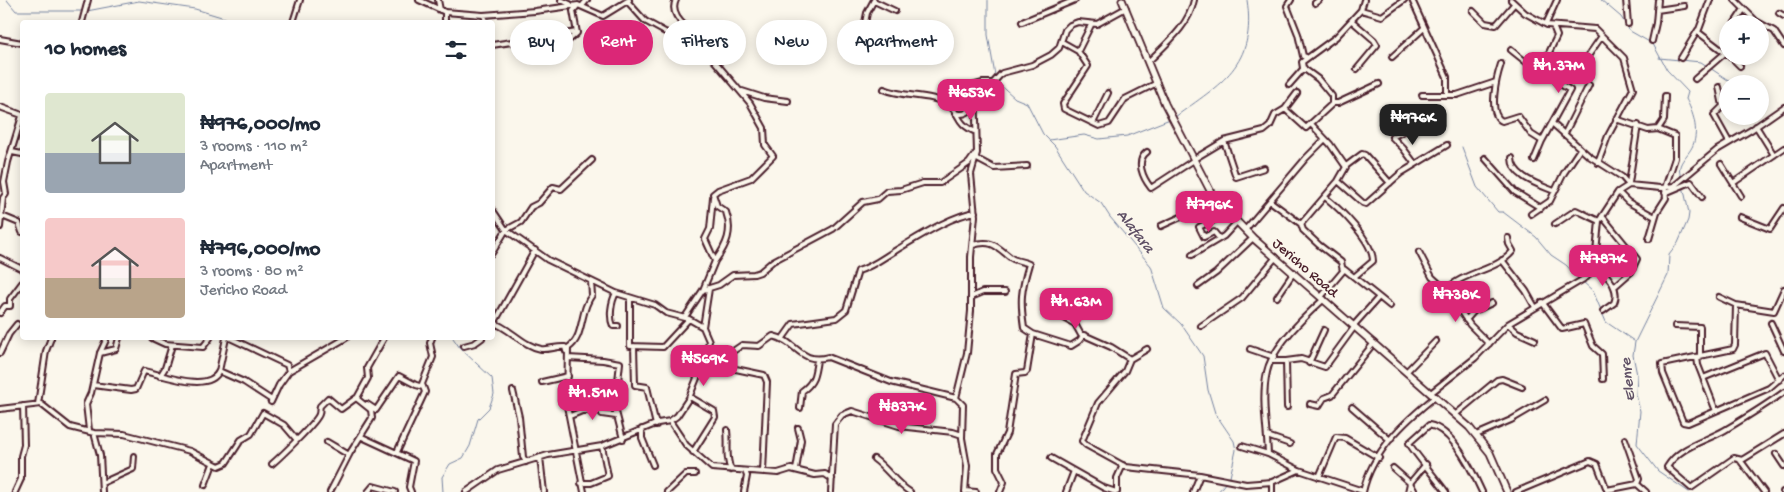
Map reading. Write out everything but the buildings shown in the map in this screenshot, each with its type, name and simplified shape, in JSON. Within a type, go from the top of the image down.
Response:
[{"type":"street","points":[[83,20],[88,0]]},
{"type":"street","points":[[294,20],[300,0]]},
{"type":"street","points":[[419,0],[442,11],[484,15],[535,12],[580,5],[603,16],[628,1],[645,21],[663,31]]},
{"type":"street","points":[[438,0],[445,20]]},
{"type":"street","points":[[562,0],[572,5]]},
{"type":"street","points":[[577,32],[573,11],[587,0]]},
{"type":"street","points":[[676,0],[674,8],[679,20]]},
{"type":"street","points":[[1022,22],[1075,0]]},
{"type":"street","name":"Jericho Road","points":[[1122,0],[1157,83],[1214,198],[1236,223],[1456,414],[1490,453],[1507,492]]},
{"type":"street","points":[[1148,62],[1177,32],[1189,14],[1194,0]]},
{"type":"street","points":[[1291,0],[1287,6],[1298,34],[1303,56],[1306,57]]},
{"type":"street","points":[[1285,110],[1303,127],[1307,127],[1332,103],[1333,97],[1318,79],[1304,68],[1302,62],[1306,57],[1326,46],[1352,21],[1361,10],[1364,0]]},
{"type":"street","points":[[1361,10],[1382,16],[1404,0]]},
{"type":"street","points":[[1412,0],[1447,77],[1447,95]]},
{"type":"street","points":[[1546,24],[1557,0]]},
{"type":"street","points":[[1626,0],[1628,24]]},
{"type":"street","points":[[1652,41],[1658,0]]},
{"type":"street","points":[[1681,58],[1698,30],[1710,0]]},
{"type":"street","points":[[1735,0],[1756,21],[1774,31],[1784,46]]},
{"type":"street","points":[[865,20],[867,12],[874,1],[895,11]]},
{"type":"street","points":[[1473,11],[1486,24],[1496,25],[1513,2],[1529,15],[1546,24],[1553,26],[1592,27],[1624,58],[1632,84],[1632,93],[1616,119],[1598,163]]},
{"type":"street","points":[[1657,10],[1684,6]]},
{"type":"street","points":[[956,398],[967,353],[971,297],[975,212],[971,174],[977,159],[976,83],[993,84],[1002,73],[1032,65],[1051,55],[1062,42],[1065,30],[1070,24],[1078,22],[1091,25],[1096,24],[1126,8]]},
{"type":"street","points":[[1740,15],[1744,9]]},
{"type":"street","points":[[1779,13],[1784,16]]},
{"type":"street","points":[[484,15],[485,20]]},
{"type":"street","points":[[1352,21],[1374,40],[1377,45],[1357,69]]},
{"type":"street","points":[[1078,51],[1091,25]]},
{"type":"street","points":[[1542,67],[1557,36],[1553,26]]},
{"type":"street","points":[[1392,57],[1424,28]]},
{"type":"street","points":[[1698,30],[1719,48]]},
{"type":"street","points":[[573,36],[577,32]]},
{"type":"street","points":[[495,45],[577,32]]},
{"type":"street","points":[[1512,50],[1526,62],[1574,76],[1602,36]]},
{"type":"street","points":[[0,39],[20,43]]},
{"type":"street","points":[[1062,42],[1078,51],[1088,68],[1063,104],[1064,109],[1093,123],[1101,126],[1106,125],[1125,99],[1157,83]]},
{"type":"street","points":[[1694,79],[1719,61]]},
{"type":"street","points":[[1501,64],[1496,82],[1494,109],[1498,119],[1502,121],[1518,116],[1531,134],[1542,141]]},
{"type":"street","points":[[715,261],[705,239],[710,229],[714,194],[718,190],[751,178],[773,156],[765,145],[765,131],[759,118],[742,91],[720,65]]},
{"type":"street","points":[[1289,85],[1304,68]]},
{"type":"street","points":[[1534,160],[1542,141],[1570,90],[1557,82],[1552,70]]},
{"type":"street","points":[[1422,95],[1457,95],[1496,82]]},
{"type":"street","points":[[1332,103],[1338,103],[1379,84]]},
{"type":"street","points":[[1564,135],[1589,84]]},
{"type":"street","points":[[1488,86],[1495,92]]},
{"type":"street","points":[[884,89],[897,95],[924,97],[949,106],[963,127],[976,132]]},
{"type":"street","points":[[742,91],[764,98],[788,101]]},
{"type":"street","points":[[1093,123],[1108,93]]},
{"type":"street","points":[[1147,152],[1141,157],[1140,163],[1145,180],[1151,188],[1224,141],[1264,131],[1270,126],[1275,115],[1285,110],[1297,93]]},
{"type":"street","points":[[1658,129],[1664,120],[1665,96]]},
{"type":"street","points":[[955,114],[966,113],[975,102]]},
{"type":"street","points":[[1553,124],[1580,149],[1629,184],[1666,188],[1682,181],[1717,150],[1784,106]]},
{"type":"street","points":[[0,107],[20,117]]},
{"type":"street","points":[[1719,110],[1714,114],[1719,123]]},
{"type":"street","points":[[1616,119],[1648,130],[1658,129],[1675,136],[1677,140],[1675,158],[1665,193],[1666,198],[1656,217],[1649,239]]},
{"type":"street","points":[[1311,124],[1346,166]]},
{"type":"street","points":[[0,227],[2,197],[6,194],[4,182],[6,167],[20,125]]},
{"type":"street","points":[[1720,125],[1729,142]]},
{"type":"street","points":[[1242,446],[1268,454],[1299,470],[1363,491],[1378,458],[1390,440],[1402,425],[1434,394],[1508,324],[1542,302],[1587,277],[1595,263],[1602,216],[1618,192],[1629,184],[1638,126]]},
{"type":"street","points":[[1756,126],[1774,155]]},
{"type":"street","points":[[1411,128],[1392,137],[1415,164]]},
{"type":"street","points":[[1245,230],[1306,158],[1325,139]]},
{"type":"street","points":[[1224,141],[1234,175],[1238,179],[1264,168]]},
{"type":"street","points":[[1338,181],[1364,204],[1415,164],[1446,144]]},
{"type":"street","points":[[1733,183],[1784,148]]},
{"type":"street","points":[[1531,214],[1550,201],[1554,191],[1580,149]]},
{"type":"street","points":[[12,152],[20,154]]},
{"type":"street","points":[[703,290],[723,283],[733,275],[760,272],[773,261],[832,229],[863,202],[878,199],[887,191],[901,190],[923,183],[940,183],[969,163],[977,152]]},
{"type":"street","points":[[1301,224],[1338,181],[1346,166],[1365,155],[1390,183]]},
{"type":"street","points":[[1485,158],[1515,192],[1541,208]]},
{"type":"street","points":[[1512,158],[1513,165],[1524,176],[1554,191]]},
{"type":"street","points":[[977,159],[994,168],[1026,166]]},
{"type":"street","points":[[495,248],[506,230],[521,222],[531,207],[539,203],[552,188],[561,188],[592,160]]},
{"type":"street","points":[[1721,164],[1741,196]]},
{"type":"street","points":[[1665,193],[1691,182],[1702,197]]},
{"type":"street","points":[[1618,192],[1628,202],[1656,217]]},
{"type":"street","points":[[630,298],[629,345],[663,346],[687,318],[703,290],[715,261],[723,250],[730,230],[726,212],[717,206],[714,194]]},
{"type":"street","points":[[1324,197],[1360,233],[1372,254],[1373,261],[1354,276]]},
{"type":"street","points":[[1161,226],[1214,198]]},
{"type":"street","points":[[1270,201],[1301,224],[1303,230],[1319,245],[1339,258],[1344,269],[1390,306]]},
{"type":"street","points":[[1740,217],[1770,229],[1784,208]]},
{"type":"street","points":[[1555,224],[1576,210],[1600,221]]},
{"type":"street","points":[[783,338],[794,324],[836,318],[846,310],[858,271],[872,266],[959,214],[975,212]]},
{"type":"street","points":[[1219,238],[1214,232],[1204,237],[1199,227],[1227,214]]},
{"type":"street","points":[[466,492],[498,470],[540,457],[602,446],[623,439],[642,429],[670,421],[677,416],[690,397],[705,358],[709,337],[703,328],[687,318],[666,314],[655,305],[616,293],[591,282],[535,250],[506,230],[495,215]]},
{"type":"street","points":[[2,216],[19,223],[20,226]]},
{"type":"street","points":[[1602,216],[1637,259],[1630,272],[1614,287]]},
{"type":"street","points":[[1192,255],[1219,238],[1236,223]]},
{"type":"street","points":[[1198,286],[1216,274],[1253,238]]},
{"type":"street","points":[[1446,290],[1456,282],[1502,260],[1513,251],[1508,238]]},
{"type":"street","points":[[973,245],[980,243],[1002,248],[1010,257],[1029,264],[1021,292],[1020,304],[1024,328],[1033,334],[1071,346],[1084,335]]},
{"type":"street","points":[[495,322],[535,250]]},
{"type":"street","points":[[1418,252],[1432,278],[1446,290],[1466,320],[1488,344]]},
{"type":"street","points":[[1201,326],[1242,298],[1276,257]]},
{"type":"street","points":[[0,258],[20,268]]},
{"type":"street","points":[[1502,260],[1526,291],[1534,307]]},
{"type":"street","points":[[1595,263],[1614,287],[1615,301],[1603,311]]},
{"type":"street","points":[[1268,454],[1266,380],[1273,359],[1344,269]]},
{"type":"street","points":[[1277,297],[1294,272]]},
{"type":"street","points":[[584,492],[567,406],[568,348],[575,343],[586,302],[592,296],[591,282]]},
{"type":"street","points":[[0,313],[5,306],[10,306],[10,299],[20,286]]},
{"type":"street","points":[[703,328],[709,288]]},
{"type":"street","points":[[1719,297],[1736,305],[1775,310],[1784,289]]},
{"type":"street","points":[[971,297],[982,292],[1005,292]]},
{"type":"street","points":[[616,293],[612,300],[610,319],[613,326],[618,326]]},
{"type":"street","points":[[1250,349],[1273,359],[1286,361],[1301,359],[1308,363],[1326,367],[1354,326],[1379,296]]},
{"type":"street","points":[[1542,302],[1562,329],[1584,324],[1593,346],[1602,354],[1603,378]]},
{"type":"street","points":[[1466,320],[1474,312],[1492,303]]},
{"type":"street","points":[[1736,305],[1734,348],[1698,357],[1663,362],[1663,373],[1684,422],[1688,423],[1769,388],[1784,375]]},
{"type":"street","points":[[1056,310],[1057,314],[1075,324],[1081,335],[1110,346],[1130,359]]},
{"type":"street","points":[[1771,323],[1784,351]]},
{"type":"street","points":[[0,353],[17,324]]},
{"type":"street","points":[[1508,324],[1517,332],[1535,340]]},
{"type":"street","points":[[495,325],[529,345],[540,348],[565,346],[568,358]]},
{"type":"street","points":[[1675,326],[1700,327],[1698,357],[1703,378],[1716,411]]},
{"type":"street","points":[[1308,363],[1324,330]]},
{"type":"street","points":[[1000,492],[1004,482],[997,468],[996,454],[1007,433],[1016,374],[1025,374],[1027,370],[1033,334]]},
{"type":"street","points":[[720,360],[742,345],[759,346],[773,336],[783,338],[802,356],[818,360],[828,357],[891,382],[956,398],[963,406],[962,435],[967,466],[965,492],[976,492]]},
{"type":"street","points":[[38,404],[46,350],[50,340]]},
{"type":"street","points":[[89,430],[86,404],[100,352],[106,340]]},
{"type":"street","points":[[100,352],[116,349],[118,340]]},
{"type":"street","points":[[156,340],[172,345],[203,347],[208,340]]},
{"type":"street","points":[[92,385],[136,389],[144,371],[180,381],[208,381],[216,378],[219,372],[227,340]]},
{"type":"street","points":[[233,340],[282,361],[287,365],[289,371]]},
{"type":"street","points":[[219,372],[244,382],[271,401],[289,371],[343,340]]},
{"type":"street","points":[[383,340],[367,368],[368,378],[356,397],[376,410],[399,376],[416,386],[423,387]]},
{"type":"street","points":[[397,452],[425,392],[422,382],[433,357],[430,343],[431,340]]},
{"type":"street","points":[[464,346],[479,340]]},
{"type":"street","points":[[1407,371],[1436,341]]},
{"type":"street","points":[[1310,404],[1319,406],[1324,398],[1332,395],[1374,343]]},
{"type":"street","points":[[160,376],[165,368],[172,345]]},
{"type":"street","points":[[634,346],[635,386],[647,388],[656,425]]},
{"type":"street","points":[[1147,349],[1130,359],[1125,371],[1098,404],[1082,439],[1086,445],[1123,465],[1200,475],[1246,484],[1272,482],[1299,470]]},
{"type":"street","points":[[1703,378],[1765,353],[1779,380]]},
{"type":"street","points":[[568,358],[620,363],[616,416],[623,439]]},
{"type":"street","points":[[705,358],[720,360],[731,368],[764,376],[767,382],[762,472]]},
{"type":"street","points":[[800,408],[802,392],[810,386],[815,377],[818,360]]},
{"type":"street","points":[[1286,361],[1287,407]]},
{"type":"street","points":[[542,382],[568,376]]},
{"type":"street","points":[[1456,414],[1497,380],[1502,379],[1522,387]]},
{"type":"street","points":[[513,391],[519,417],[523,457],[526,462]]},
{"type":"street","points":[[1764,492],[1739,460],[1734,458],[1720,465],[1691,488],[1666,467],[1692,444],[1724,430],[1760,409],[1784,392]]},
{"type":"street","points":[[690,397],[714,411],[715,417],[693,452]]},
{"type":"street","points":[[272,464],[284,454],[319,414],[320,406],[328,398],[341,409],[356,398],[371,410],[371,423],[349,455],[330,492]]},
{"type":"street","points":[[1476,435],[1512,420],[1545,400]]},
{"type":"street","points":[[0,409],[38,404],[47,407],[70,427],[89,430],[94,433],[129,435],[153,443],[194,452],[219,466],[226,463],[241,440],[254,430],[263,413],[284,425],[296,439]]},
{"type":"street","points":[[15,492],[21,479],[21,456],[24,445],[23,406]]},
{"type":"street","points":[[1352,407],[1390,440]]},
{"type":"street","points":[[570,416],[596,410],[601,411],[602,414],[616,416]]},
{"type":"street","points":[[831,492],[835,424],[848,412],[854,412],[861,416],[899,426],[946,431],[962,435]]},
{"type":"street","points":[[670,421],[693,452],[707,466],[731,470],[778,473],[796,470],[812,475],[825,474],[832,480]]},
{"type":"street","points":[[1446,492],[1426,464],[1410,448],[1409,443],[1430,425],[1435,426],[1449,438],[1469,465],[1482,492]]},
{"type":"street","points":[[796,470],[800,440],[798,428]]},
{"type":"street","points":[[642,429],[642,438],[653,465]]},
{"type":"street","points":[[727,430],[729,445],[726,458],[731,470]]},
{"type":"street","points":[[94,433],[100,455],[102,492]]},
{"type":"street","points":[[1739,460],[1784,434]]},
{"type":"street","points":[[1267,436],[1290,444]]},
{"type":"street","points":[[362,437],[397,452],[415,463],[409,487],[411,492]]},
{"type":"street","points":[[1319,477],[1336,437],[1345,438],[1378,458]]},
{"type":"street","points":[[1625,439],[1639,479],[1637,484]]},
{"type":"street","points":[[327,442],[349,455]]},
{"type":"street","points":[[581,483],[591,483],[608,476],[602,446]]},
{"type":"street","points":[[1776,454],[1784,466]]},
{"type":"street","points":[[102,483],[133,469],[134,456]]},
{"type":"street","points":[[540,457],[544,492]]},
{"type":"street","points":[[1052,458],[1116,492],[1117,478],[1123,465]]},
{"type":"street","points":[[874,459],[882,465],[896,483],[910,492]]},
{"type":"street","points":[[1516,492],[1590,460],[1597,464],[1608,490],[1637,484]]},
{"type":"street","points":[[205,485],[213,464]]},
{"type":"street","points":[[1408,492],[1410,484],[1426,464]]},
{"type":"street","points":[[1393,468],[1410,484],[1415,492]]},
{"type":"street","points":[[744,492],[746,471]]},
{"type":"street","points":[[1066,492],[1074,471]]},
{"type":"street","points":[[667,492],[686,474],[695,474]]},
{"type":"street","points":[[1193,492],[1200,475]]},
{"type":"street","points":[[1272,482],[1272,492]]},
{"type":"street","points":[[1637,484],[1646,492]]},
{"type":"street","points":[[368,492],[373,486],[395,492]]},
{"type":"waterway","points":[[7,0],[16,11],[83,11]]},
{"type":"waterway","name":"Alafara","points":[[988,0],[988,35],[996,81],[1015,98],[1027,103],[1043,134],[1055,146],[1084,191],[1101,203],[1110,217],[1151,266],[1164,308],[1181,324],[1203,356],[1208,390],[1215,413],[1234,441],[1236,450],[1230,477],[1218,492]]},
{"type":"waterway","points":[[1175,117],[1221,82],[1241,57],[1249,23],[1247,0]]},
{"type":"waterway","name":"Elenre","points":[[1601,0],[1621,17],[1630,31],[1653,44],[1667,70],[1688,92],[1686,99],[1693,115],[1695,139],[1681,164],[1681,177]]},
{"type":"waterway","points":[[87,11],[139,1],[195,9],[231,20]]},
{"type":"waterway","points":[[1659,58],[1701,62],[1720,75]]},
{"type":"waterway","points":[[1049,140],[1084,135],[1099,139],[1127,136],[1170,119]]},
{"type":"waterway","points":[[1462,147],[1477,187],[1498,212],[1503,212],[1536,237],[1551,255],[1566,265],[1580,280]]},
{"type":"waterway","name":"Elenre","points":[[1682,181],[1689,213],[1688,220],[1678,243],[1669,255],[1668,275],[1635,342],[1633,355],[1637,375],[1636,394],[1640,411],[1637,444],[1658,471],[1689,492]]},
{"type":"waterway","points":[[1583,282],[1593,291],[1606,322],[1634,341]]},
{"type":"waterway","points":[[443,492],[442,477],[450,464],[463,458],[470,446],[478,419],[489,408],[494,394],[492,378],[460,348],[454,340]]}]
